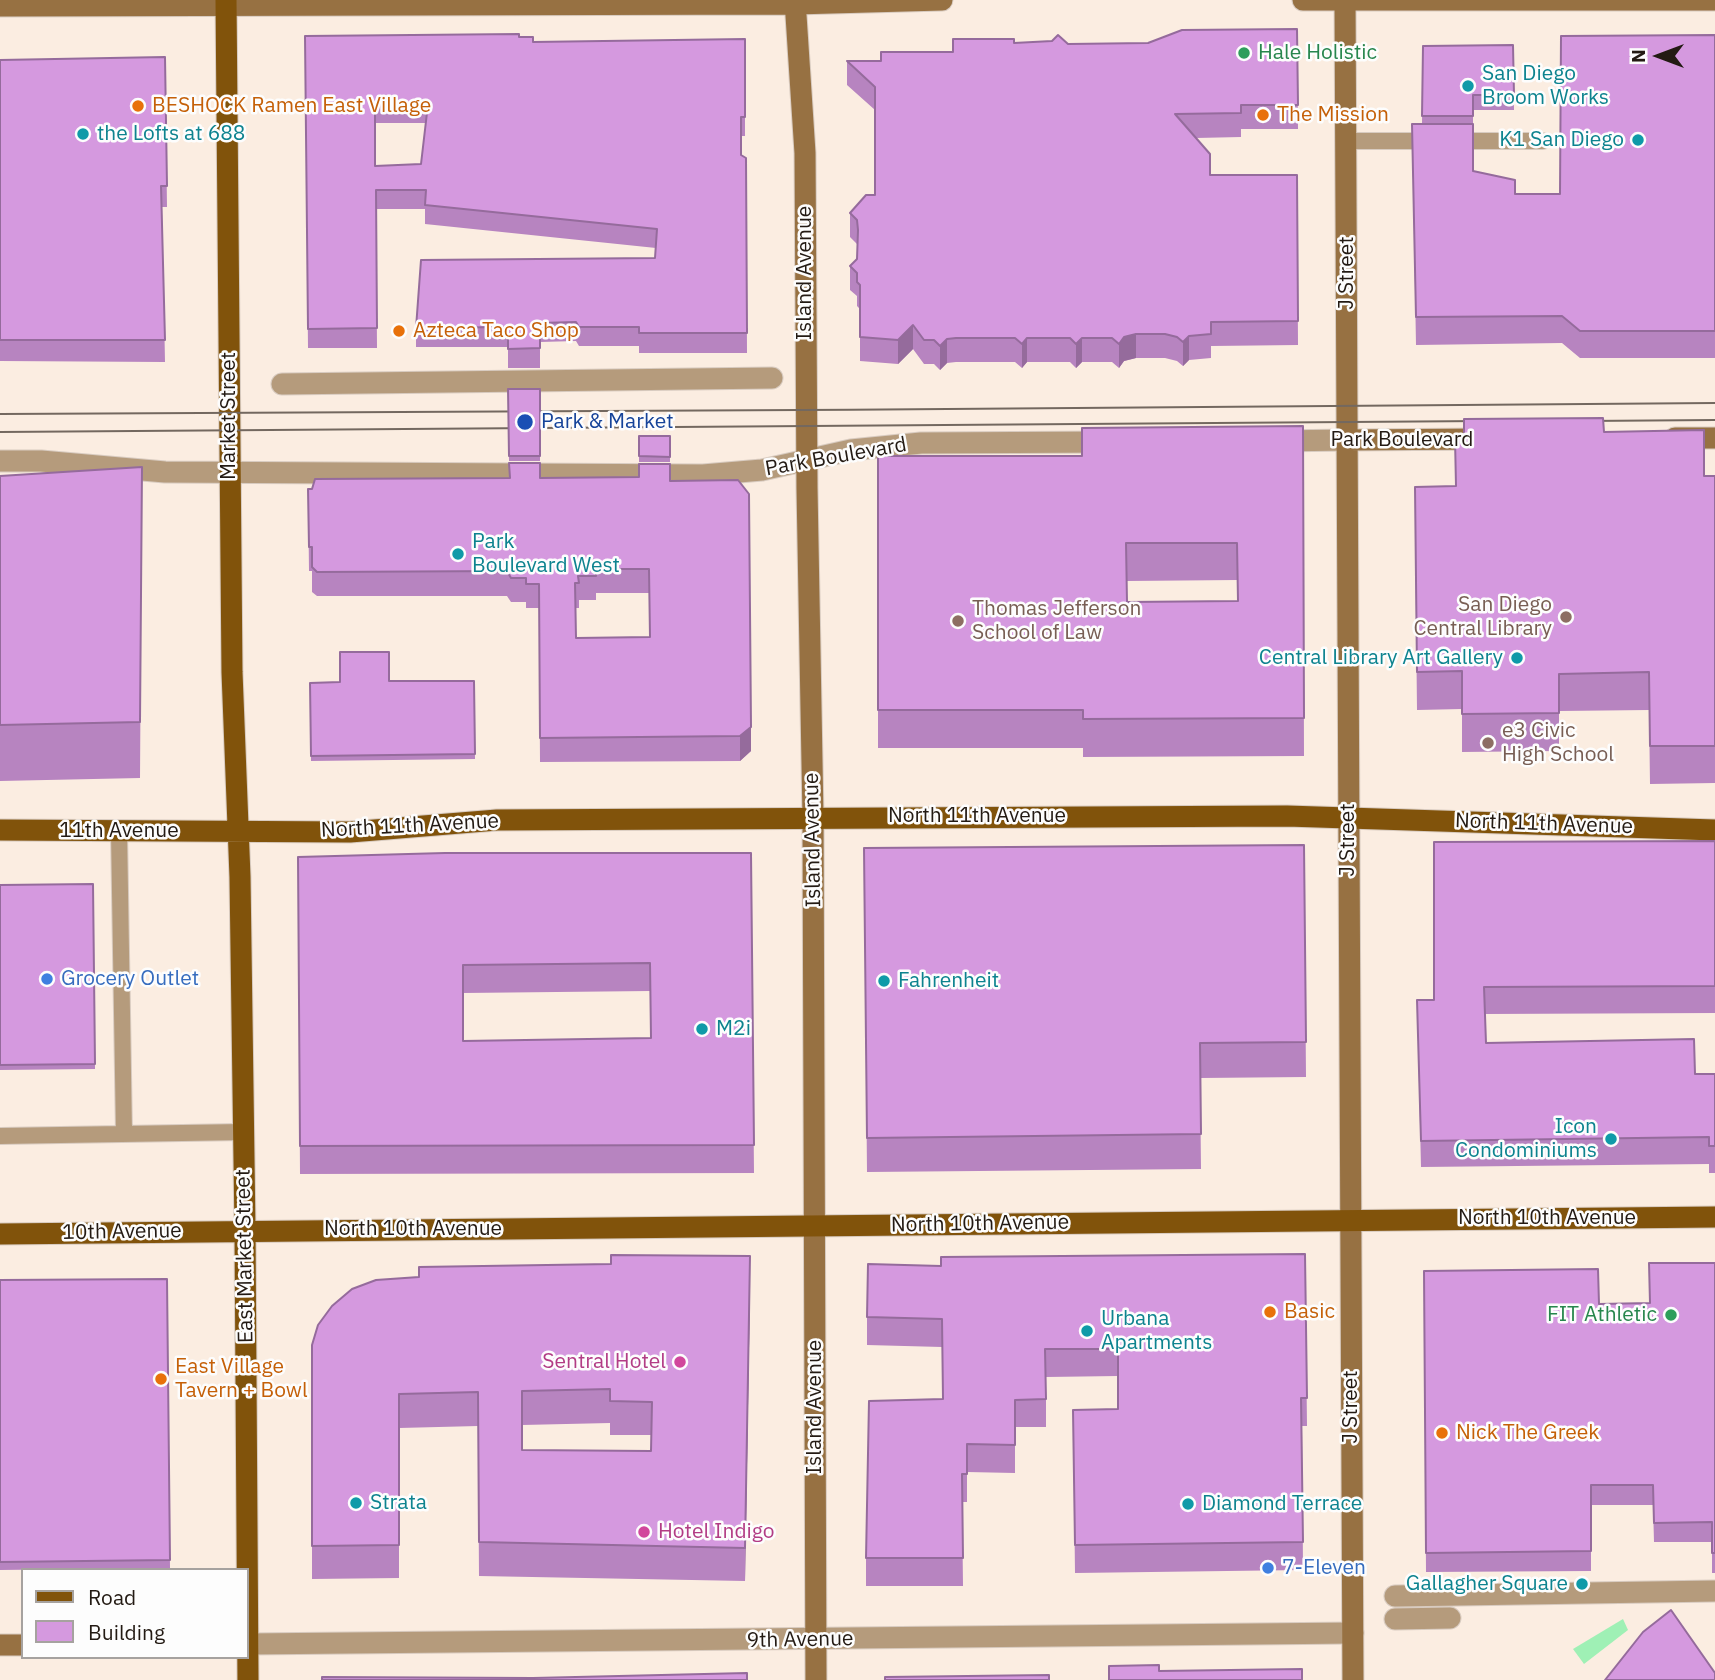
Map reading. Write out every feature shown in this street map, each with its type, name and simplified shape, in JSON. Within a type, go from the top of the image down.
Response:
[{"type":"main road","points":[[0,6],[226,2],[942,0]]},
{"type":"main road","points":[[1303,0],[1715,0]]},
{"type":"main road","name":"J Street","points":[[1345,1],[1353,1680]]},
{"type":"main road","name":"Market Street","points":[[226,2],[230,472],[239,831]]},
{"type":"main road","name":"Island Avenue","points":[[795,2],[805,153],[809,460],[807,501],[813,817],[816,1680]]},
{"type":"main road","points":[[1655,438],[1715,438]]},
{"type":"main road","name":"Park Boulevard","points":[[1348,440],[1502,439]]},
{"type":"main road","name":"North 11th Avenue","points":[[239,831],[350,832],[497,820],[1348,817],[1715,831]]},
{"type":"main road","name":"11th Avenue","points":[[0,830],[239,831]]},
{"type":"main road","name":"East Market Street","points":[[239,831],[247,1568]]},
{"type":"main road","name":"North 10th Avenue","points":[[245,1230],[1715,1217]]},
{"type":"main road","name":"10th Avenue","points":[[0,1234],[245,1230]]},
{"type":"main road","points":[[0,1645],[21,1645]]},
{"type":"main road","name":"East Market Street","points":[[247,1659],[248,1680]]},
{"type":"street","points":[[282,384],[772,378]]},
{"type":"street","name":"Park Boulevard","points":[[1252,441],[1348,440]]},
{"type":"street","name":"Park Boulevard","points":[[0,461],[41,461],[128,471],[703,475],[761,470],[852,450],[921,443],[1128,442]]},
{"type":"street","points":[[1395,1596],[1715,1591]]},
{"type":"street","points":[[1395,1619],[1450,1618]]},
{"type":"street","name":"9th Avenue","points":[[248,1644],[1353,1633]]},
{"type":"lane","points":[[1346,141],[1543,141]]},
{"type":"lane","points":[[119,831],[124,1134]]},
{"type":"lane","points":[[0,1136],[243,1132]]},
{"type":"green space","points":[[1623,1619],[1628,1630],[1584,1664],[1573,1649]]},
{"type":"building","points":[[1297,29],[1298,105],[1241,105],[1241,113],[1175,114],[1210,154],[1210,175],[1297,175],[1298,321],[1211,322],[1211,334],[1189,336],[1183,342],[1177,337],[1165,334],[1136,334],[1124,337],[1119,344],[1112,338],[1082,338],[1076,344],[1070,338],[1027,338],[1022,344],[1015,338],[956,338],[947,339],[940,346],[934,340],[924,340],[913,325],[898,340],[860,337],[860,285],[857,282],[857,273],[850,266],[857,259],[858,230],[857,220],[850,213],[866,195],[875,195],[875,87],[847,61],[881,61],[881,52],[953,52],[953,39],[1014,39],[1014,43],[1052,41],[1058,35],[1068,44],[1148,43],[1182,30]]},
{"type":"building","points":[[519,34],[519,37],[533,37],[533,42],[745,39],[745,117],[741,117],[741,155],[746,158],[747,333],[639,333],[639,327],[579,327],[576,322],[540,323],[540,348],[508,349],[508,327],[416,328],[421,260],[655,258],[657,229],[425,205],[426,190],[376,190],[377,328],[308,329],[305,36]],"holes":[[[375,104],[428,104],[421,164],[375,166]]]},
{"type":"building","name":"K1 San Diego","points":[[1715,35],[1715,331],[1580,331],[1562,316],[1416,317],[1412,124],[1473,124],[1473,171],[1515,180],[1515,194],[1560,194],[1561,36]]},
{"type":"building","name":"San Diego Broom Works","points":[[1513,45],[1514,95],[1473,95],[1473,116],[1422,116],[1423,46]]},
{"type":"building","points":[[165,57],[167,186],[161,186],[165,340],[0,340],[0,60]]},
{"type":"building","points":[[508,389],[540,389],[540,456],[509,456]]},
{"type":"building","name":"San Diego Central Library","points":[[1603,418],[1604,432],[1704,430],[1704,476],[1715,476],[1715,746],[1650,746],[1649,672],[1559,674],[1559,713],[1462,714],[1462,671],[1417,672],[1415,487],[1456,486],[1455,439],[1464,435],[1464,419]]},
{"type":"building","points":[[1303,426],[1304,718],[1083,719],[1083,710],[878,710],[878,456],[1082,456],[1082,428]],"holes":[[[1126,543],[1237,543],[1238,601],[1127,602]]]},
{"type":"building","points":[[639,436],[670,436],[670,457],[639,456]]},
{"type":"building","points":[[509,463],[540,463],[540,478],[639,477],[639,464],[670,464],[670,481],[738,480],[749,494],[751,727],[740,736],[540,738],[539,584],[526,584],[526,578],[511,578],[507,571],[317,572],[312,567],[308,489],[312,489],[315,479],[510,478]],"holes":[[[596,569],[649,569],[650,637],[576,638],[575,583],[579,583],[578,576],[596,576]]]},
{"type":"building","points":[[142,467],[140,722],[0,725],[0,476]]},
{"type":"building","points":[[340,652],[389,652],[389,681],[474,681],[475,754],[311,756],[310,683],[340,682]]},
{"type":"building","points":[[1715,841],[1715,986],[1484,987],[1486,1043],[1694,1039],[1695,1074],[1715,1074],[1715,1146],[1709,1146],[1709,1137],[1421,1141],[1417,1000],[1434,1000],[1434,842]]},
{"type":"building","points":[[1304,845],[1306,1042],[1200,1043],[1201,1134],[867,1138],[864,848]]},
{"type":"building","points":[[445,853],[751,853],[754,1145],[300,1146],[298,857]],"holes":[[[650,963],[651,1038],[463,1041],[463,965]]]},
{"type":"building","name":"Grocery Outlet","points":[[93,884],[95,1064],[0,1065],[0,885]]},
{"type":"building","points":[[1305,1254],[1307,1398],[1301,1398],[1303,1542],[1075,1545],[1073,1410],[1118,1409],[1118,1349],[1045,1349],[1046,1399],[1015,1400],[1015,1445],[967,1444],[967,1474],[962,1474],[963,1558],[866,1558],[869,1401],[943,1399],[942,1319],[867,1317],[868,1264],[941,1266],[941,1257]]},
{"type":"building","points":[[611,1255],[750,1256],[745,1548],[479,1542],[478,1392],[399,1394],[399,1545],[312,1546],[312,1345],[318,1325],[332,1306],[352,1289],[376,1280],[419,1277],[419,1267],[611,1264]],"holes":[[[610,1389],[610,1401],[652,1402],[651,1451],[522,1450],[522,1391]]]},
{"type":"building","points":[[1649,1263],[1715,1263],[1715,1553],[1712,1553],[1712,1522],[1654,1523],[1653,1485],[1591,1485],[1591,1551],[1426,1553],[1424,1271],[1598,1269],[1599,1304],[1650,1303]]},
{"type":"building","points":[[167,1279],[170,1560],[0,1562],[0,1280]]},
{"type":"building","points":[[1671,1610],[1715,1673],[1715,1680],[1605,1680],[1643,1632]]},
{"type":"building","points":[[1159,1665],[1159,1671],[1302,1669],[1302,1680],[1109,1680],[1109,1666]]},
{"type":"building","points":[[747,1673],[747,1680],[322,1680],[322,1677],[533,1678]]},
{"type":"building","points":[[1049,1675],[1049,1680],[885,1680],[885,1677]]},
{"type":"tram line","points":[[0,414],[1715,403]]},
{"type":"tram line","points":[[1585,421],[1715,420]]},
{"type":"tram line","points":[[0,432],[1484,421]]},
{"type":"place","name":"Hale Holistic","points":[[1244,53]]},
{"type":"place","name":"San Diego Broom Works","points":[[1468,86]]},
{"type":"place","name":"BESHOCK Ramen East Village","points":[[138,106]]},
{"type":"place","name":"The Mission","points":[[1263,115]]},
{"type":"place","name":"the Lofts at 688","points":[[83,134]]},
{"type":"place","name":"K1 San Diego","points":[[1638,140]]},
{"type":"place","name":"Azteca Taco Shop","points":[[399,331]]},
{"type":"place","name":"Park & Market","points":[[525,422]]},
{"type":"place","name":"Park Boulevard West","points":[[458,554]]},
{"type":"place","name":"San Diego Central Library","points":[[1566,617]]},
{"type":"place","name":"Thomas Jefferson School of Law","points":[[958,621]]},
{"type":"place","name":"Central Library Art Gallery","points":[[1517,658]]},
{"type":"place","name":"e3 Civic High School","points":[[1488,743]]},
{"type":"place","name":"Grocery Outlet","points":[[47,979]]},
{"type":"place","name":"Fahrenheit","points":[[884,981]]},
{"type":"place","name":"M2i","points":[[702,1029]]},
{"type":"place","name":"Icon Condominiums","points":[[1611,1139]]},
{"type":"place","name":"Basic","points":[[1270,1312]]},
{"type":"place","name":"FIT Athletic","points":[[1671,1315]]},
{"type":"place","name":"Urbana Apartments","points":[[1087,1331]]},
{"type":"place","name":"Sentral Hotel","points":[[680,1362]]},
{"type":"place","name":"East Village Tavern + Bowl","points":[[161,1379]]},
{"type":"place","name":"Nick The Greek","points":[[1442,1433]]},
{"type":"place","name":"Strata","points":[[356,1503]]},
{"type":"place","name":"Diamond Terrace","points":[[1188,1504]]},
{"type":"place","name":"Hotel Indigo","points":[[644,1532]]},
{"type":"place","name":"7-Eleven","points":[[1268,1568]]},
{"type":"place","name":"Gallagher Square","points":[[1582,1584]]}]
